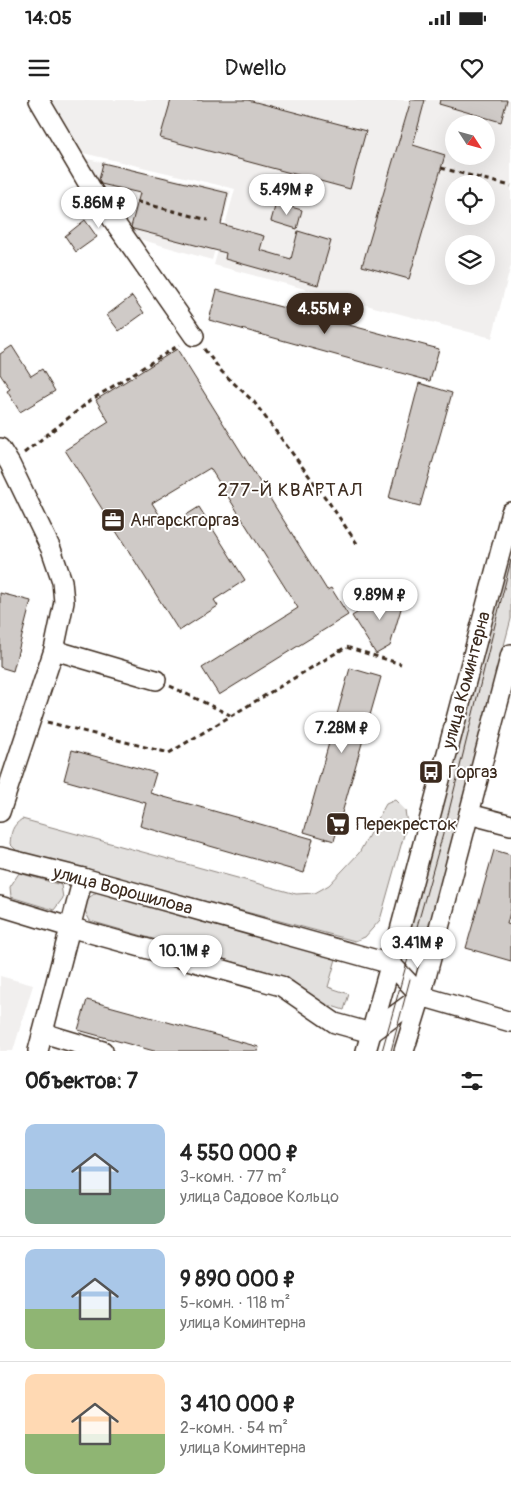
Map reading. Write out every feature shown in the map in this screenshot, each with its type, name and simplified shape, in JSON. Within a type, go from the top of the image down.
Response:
[{"type":"street","points":[[39,100],[92,190],[194,336]]},
{"type":"street","points":[[0,812],[54,650],[64,602],[62,581],[51,549],[5,456]]},
{"type":"street","name":"улица Коминтерна","points":[[369,1042],[507,543],[511,512]]},
{"type":"street","points":[[54,650],[156,680]]},
{"type":"street","name":"улица Коминтерна","points":[[404,1051],[421,996],[511,654]]},
{"type":"street","points":[[469,814],[511,825]]},
{"type":"street","name":"улица Ворошилова","points":[[0,856],[391,964]]},
{"type":"street","points":[[40,1042],[83,878]]},
{"type":"street","points":[[0,906],[281,986],[335,1023],[369,1042],[421,996]]},
{"type":"street","points":[[391,964],[421,996],[511,1022]]},
{"type":"street","points":[[40,1042],[54,1051]]},
{"type":"street","points":[[40,1042],[103,1051]]},
{"type":"path","points":[[441,168],[511,186]]},
{"type":"path","points":[[92,190],[208,220]]},
{"type":"path","points":[[5,456],[194,336],[222,372],[254,402],[330,504],[358,546]]},
{"type":"path","points":[[47,722],[169,753],[346,647],[400,664]]},
{"type":"path","points":[[156,680],[230,715]]},
{"type":"shaded area","points":[[52,100],[511,100],[511,265],[492,338],[214,265],[235,189],[83,153]]},
{"type":"shaded area","points":[[83,158],[231,191],[212,260],[129,236]]},
{"type":"shaded area","points":[[506,560],[511,561],[511,619],[427,935],[408,929]]},
{"type":"shaded area","points":[[395,800],[405,810],[407,824],[380,920],[365,937],[355,941],[17,851],[10,844],[13,830],[22,819],[296,894],[315,893],[329,885],[359,853],[386,804]]},
{"type":"shaded area","points":[[19,873],[61,885],[63,898],[54,910],[11,897],[10,887]]},
{"type":"shaded area","points":[[100,890],[336,959],[328,987],[349,994],[344,1010],[319,1002],[287,977],[90,921],[81,903]]},
{"type":"shaded area","points":[[0,976],[33,985],[13,1051],[0,1051]]},
{"type":"building","points":[[171,100],[248,100],[366,131],[350,189],[160,138]]},
{"type":"building","points":[[411,100],[425,100],[413,145],[445,155],[409,279],[362,266]]},
{"type":"building","points":[[440,100],[507,100],[501,122],[495,120],[495,115],[477,115],[439,104]]},
{"type":"building","points":[[103,163],[228,193],[221,224],[264,236],[260,250],[291,259],[298,231],[331,241],[318,285],[225,259],[226,253],[133,229],[131,227],[140,193],[101,184],[99,180]]},
{"type":"building","points":[[276,203],[302,210],[297,229],[271,221]]},
{"type":"building","points":[[85,220],[97,237],[76,252],[65,236]]},
{"type":"building","points":[[217,290],[439,349],[430,381],[209,320]]},
{"type":"building","points":[[132,296],[144,313],[119,331],[107,315]]},
{"type":"building","points":[[12,346],[31,376],[42,369],[55,391],[20,412],[7,391],[10,389],[0,374],[0,354]]},
{"type":"building","points":[[177,349],[327,590],[331,588],[348,615],[219,695],[202,668],[298,608],[210,468],[152,503],[167,527],[199,507],[245,580],[214,600],[218,606],[179,631],[65,450],[109,422],[96,400]]},
{"type":"building","points":[[419,383],[452,393],[420,506],[389,498]]},
{"type":"building","points":[[395,589],[403,602],[390,646],[376,654],[352,616]]},
{"type":"building","points":[[0,593],[31,601],[13,671],[0,667]]},
{"type":"building","points":[[350,668],[381,677],[334,841],[304,832]]},
{"type":"building","points":[[72,750],[156,773],[150,793],[313,839],[304,873],[140,826],[146,803],[64,780]]},
{"type":"building","points":[[494,850],[511,855],[511,908],[507,924],[511,925],[511,961],[466,948]]},
{"type":"building","points":[[87,1000],[259,1047],[258,1051],[154,1051],[78,1030]]},
{"type":"tram line","points":[[382,1051],[445,827],[511,560]]},
{"type":"tram line","points":[[391,1051],[410,979]]},
{"type":"place","name":"Ангарскгоргаз","points":[[113,520]]},
{"type":"place","name":"Горгаз","points":[[431,772]]},
{"type":"place","name":"Перекресток","points":[[338,824]]},
{"type":"district","name":"277-Й КВАРТАЛ","points":[[290,489]]}]
